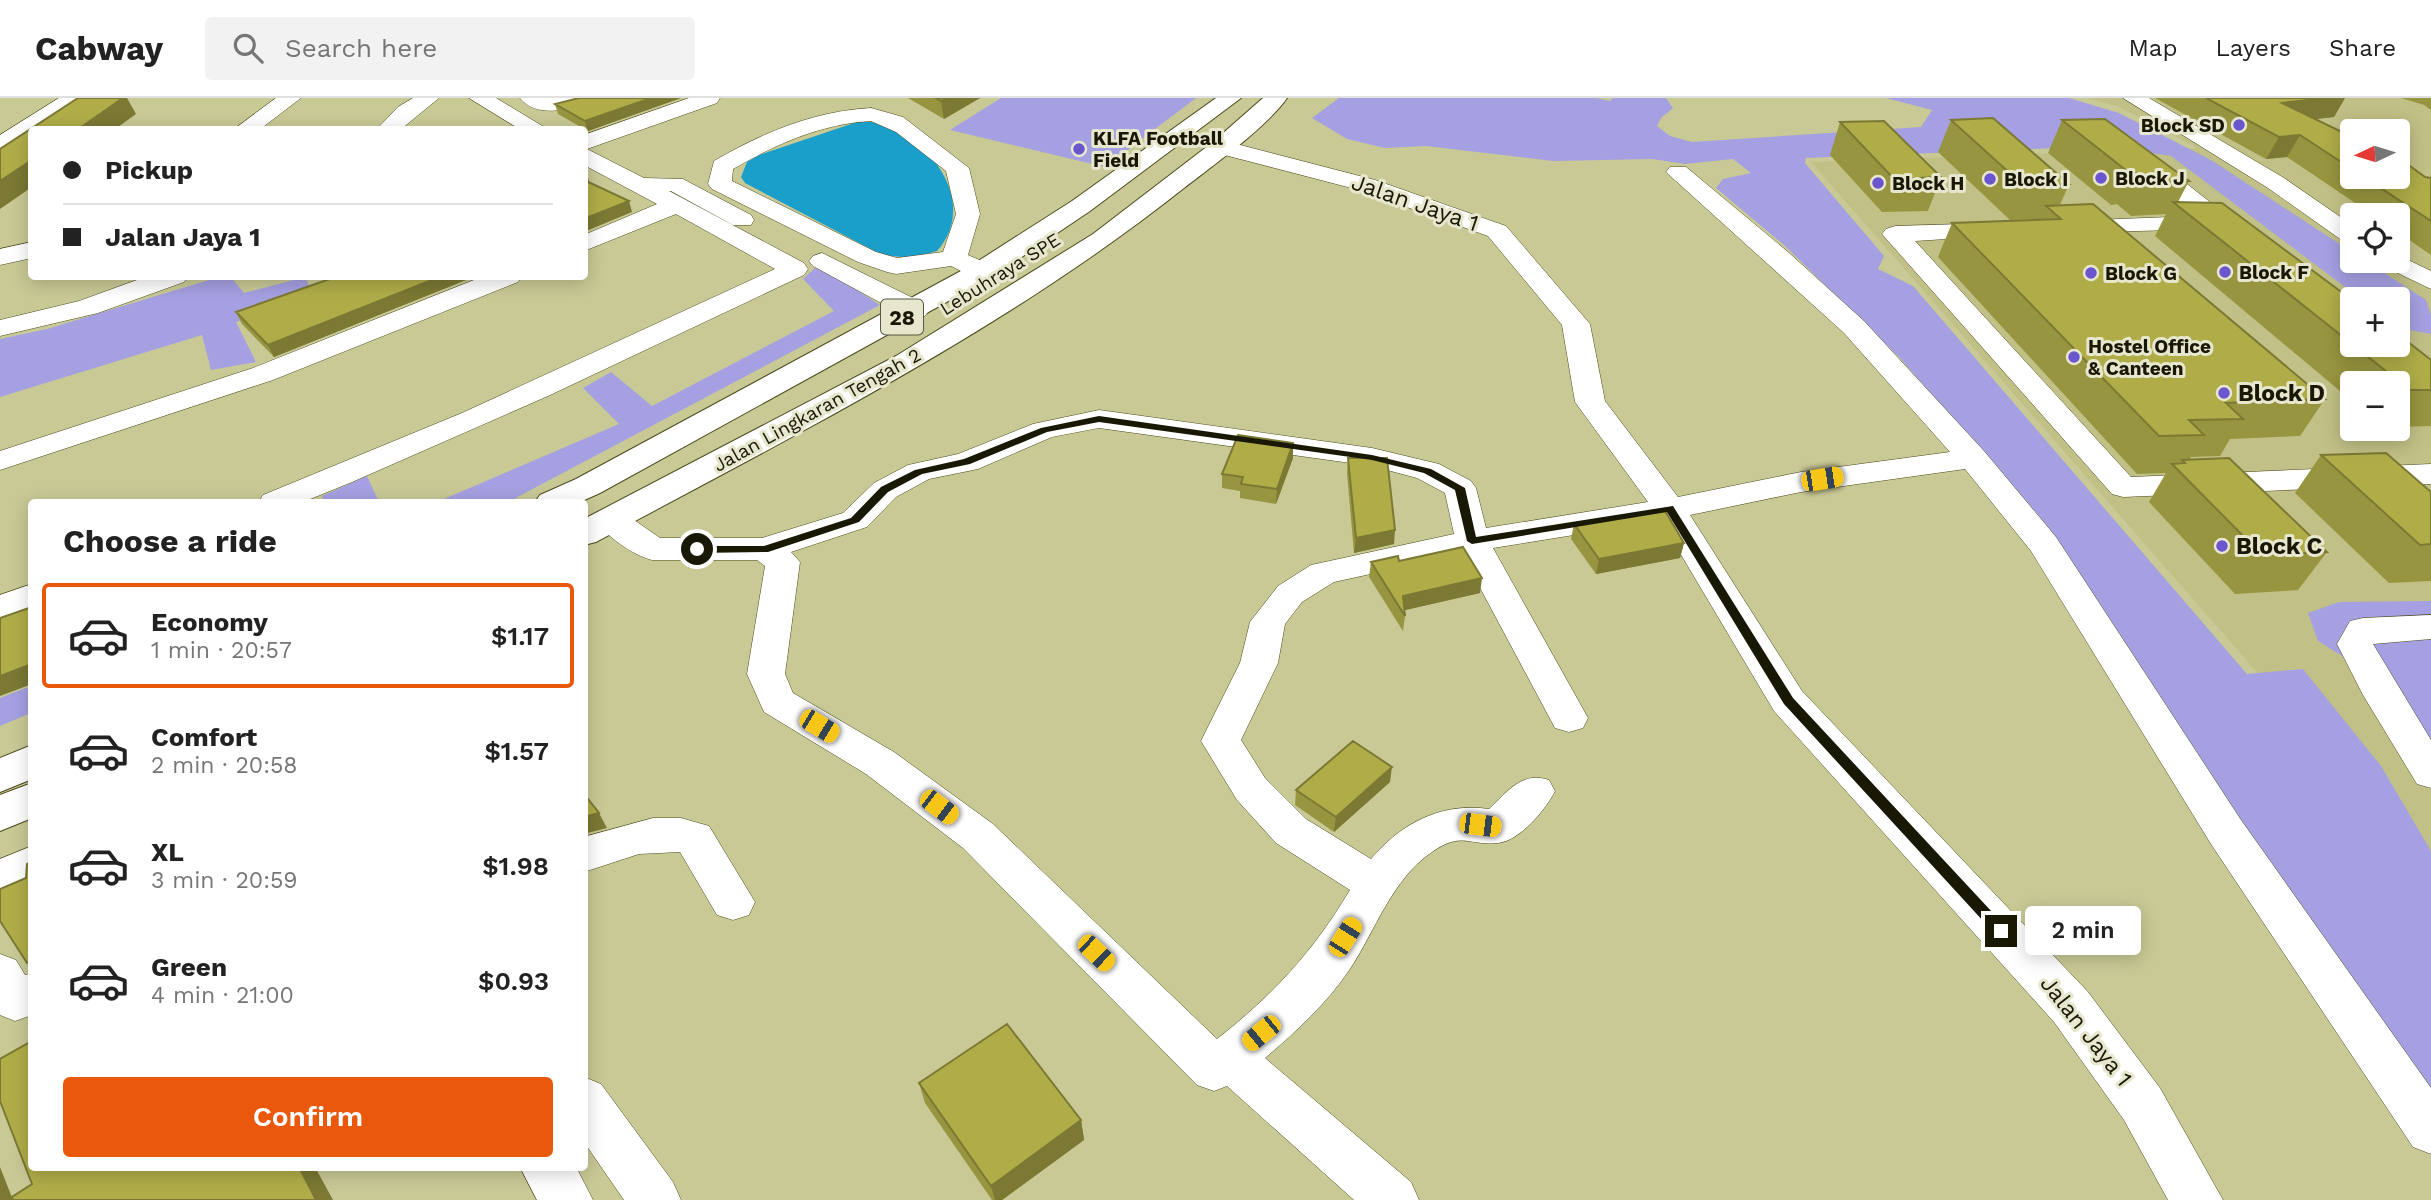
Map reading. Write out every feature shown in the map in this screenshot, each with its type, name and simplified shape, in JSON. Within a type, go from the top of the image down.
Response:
[{"type":"highway","name":"Jalan Lingkaran Tengah 2","points":[[558,499],[915,310],[982,271],[1082,206],[1230,98]]},
{"type":"highway","name":"Lebuhraya SPE","points":[[594,519],[979,288],[1136,187],[1252,98]]},
{"type":"highway","name":"Jalan Lingkaran Tengah 2","points":[[594,519],[907,362],[1102,240],[1221,147],[1276,98]]},
{"type":"highway","points":[[0,755],[28,742]]},
{"type":"highway","points":[[0,776],[28,763]]},
{"type":"highway","points":[[0,814],[28,801]]},
{"type":"street","points":[[30,126],[74,98]]},
{"type":"street","points":[[250,126],[290,98]]},
{"type":"street","points":[[392,126],[428,98]]},
{"type":"street","points":[[486,101],[514,98]]},
{"type":"street","points":[[531,98],[546,105],[559,106],[583,98]]},
{"type":"street","points":[[588,143],[709,98]]},
{"type":"street","points":[[2134,98],[2258,172],[2340,228]]},
{"type":"street","points":[[486,101],[531,126]]},
{"type":"street","points":[[954,258],[968,214],[957,168],[889,118],[867,114],[838,117],[747,151],[722,166],[720,184],[867,257],[896,265],[954,258],[982,271]]},
{"type":"street","points":[[0,145],[28,127]]},
{"type":"street","name":"Jalan Jaya 1","points":[[1221,147],[1367,185],[1497,231],[1576,324],[1590,402],[1670,509],[1788,701],[2071,1007],[2143,1104],[2197,1200]]},
{"type":"street","points":[[283,499],[357,470],[584,369],[795,269],[588,157]]},
{"type":"street","points":[[2146,163],[2254,248]]},
{"type":"street","points":[[2258,172],[2292,170]]},
{"type":"street","points":[[1678,172],[1779,257],[1854,327],[1973,457],[2044,545],[2226,832],[2431,1130]]},
{"type":"street","points":[[640,185],[675,184],[915,310]]},
{"type":"street","points":[[588,242],[677,205]]},
{"type":"street","points":[[2047,229],[2221,223]]},
{"type":"street","points":[[2021,229],[1895,234],[2123,487],[2431,474]]},
{"type":"street","points":[[0,257],[28,251]]},
{"type":"street","points":[[2410,270],[2431,281]]},
{"type":"street","points":[[0,328],[88,307],[164,280]]},
{"type":"street","points":[[0,461],[262,374],[499,280]]},
{"type":"street","points":[[594,519],[652,549],[764,549],[855,520],[885,490],[919,472],[967,461],[1044,430],[1099,419],[1372,457],[1428,471],[1460,488],[1472,541],[1569,718]]},
{"type":"street","points":[[1375,883],[1290,831],[1251,789],[1231,761],[1221,741],[1259,663],[1268,622],[1290,594],[1323,573],[1472,541],[1670,509],[1801,482],[1973,457]]},
{"type":"street","points":[[764,549],[783,562],[766,674],[778,702],[880,763],[978,836],[1214,1069],[1277,1020],[1319,973],[1358,917],[1375,883],[1400,855],[1429,831],[1463,823],[1498,827],[1535,791]]},
{"type":"street","points":[[0,608],[28,598]]},
{"type":"street","points":[[2431,627],[2363,630],[2355,644],[2382,695],[2431,773]]},
{"type":"street","points":[[588,853],[654,835],[679,834],[694,838],[733,902]]},
{"type":"street","points":[[0,879],[28,865]]},
{"type":"street","points":[[0,974],[15,1000],[28,995]]},
{"type":"street","points":[[1230,1058],[1393,1200]]},
{"type":"street","points":[[588,1106],[655,1200]]},
{"type":"street","points":[[549,1171],[567,1200]]},
{"type":"shaded area","name":"KLFA Football Field","points":[[1001,98],[1196,98],[1105,167],[950,130]]},
{"type":"shaded area","points":[[1339,98],[1597,98],[1610,101],[1613,98],[1666,98],[1673,108],[1661,118],[1657,126],[1670,136],[1692,142],[1921,127],[1932,110],[1886,98],[2069,98],[2119,113],[2211,160],[2340,244],[2340,273],[2384,273],[2406,287],[2345,287],[2171,156],[2106,146],[1806,158],[1805,163],[1884,256],[1878,269],[1913,286],[2247,674],[2303,669],[2381,766],[2431,851],[2431,1094],[2285,891],[2043,521],[1899,357],[1785,246],[1716,188],[1723,179],[1751,173],[1733,159],[1685,164],[1652,159],[1553,161],[1426,146],[1385,148],[1347,139],[1312,118]]},
{"type":"shaded area","points":[[2088,98],[2431,98],[2431,896],[2283,702],[1811,162],[2197,148],[2119,107]]},
{"type":"shaded area","points":[[818,265],[880,305],[514,499],[444,499],[619,424],[583,388],[611,372],[652,406],[834,311],[803,279]]},
{"type":"shaded area","points":[[209,280],[233,280],[244,293],[294,280],[306,280],[313,294],[236,322],[256,362],[211,370],[202,335],[0,397],[0,339],[47,329]]},
{"type":"shaded area","points":[[2410,290],[2426,300],[2431,315],[2431,334],[2410,330]]},
{"type":"shaded area","points":[[367,476],[378,499],[323,499],[322,496]]},
{"type":"shaded area","points":[[2431,601],[2431,751],[2379,679],[2318,641],[2308,613],[2339,602]]},
{"type":"shaded area","points":[[28,687],[28,714],[0,726],[0,698]]},
{"type":"water","points":[[860,121],[882,125],[904,134],[938,166],[949,187],[953,208],[950,230],[937,251],[912,258],[882,255],[745,183],[741,177],[747,162],[759,155]]},
{"type":"building","points":[[78,98],[123,98],[83,126],[35,126]]},
{"type":"building","points":[[579,98],[651,98],[585,121],[555,104]]},
{"type":"building","points":[[2206,98],[2324,98],[2282,103],[2340,131],[2340,161],[2300,135],[2279,137]]},
{"type":"building","points":[[1993,118],[2069,184],[2024,186],[1951,120]]},
{"type":"building","points":[[2105,119],[2189,181],[2148,182],[2134,171],[2127,171],[2062,120]]},
{"type":"building","points":[[1884,121],[1941,177],[1894,179],[1840,122]]},
{"type":"building","points":[[28,131],[28,163],[0,181],[0,149]]},
{"type":"building","points":[[2410,166],[2425,177],[2431,178],[2431,221],[2410,207],[2410,203],[2404,203],[2382,189],[2410,189]]},
{"type":"building","points":[[588,182],[629,201],[588,217]]},
{"type":"building","points":[[2173,202],[2222,203],[2340,291],[2340,334]]},
{"type":"building","points":[[2093,204],[2325,399],[2226,403],[2243,419],[2189,420],[2204,435],[2159,436],[1952,223],[2061,219],[2046,206]]},
{"type":"building","points":[[327,280],[432,280],[268,345],[236,312]]},
{"type":"building","points":[[2410,343],[2431,360],[2431,390],[2410,390],[2410,371],[2386,371],[2368,357],[2410,357]]},
{"type":"building","points":[[1238,435],[1293,443],[1277,489],[1241,484],[1243,477],[1222,474]]},
{"type":"building","points":[[2386,453],[2431,492],[2431,544],[2420,545],[2321,455]]},
{"type":"building","points":[[1348,458],[1387,458],[1395,530],[1356,538]]},
{"type":"building","points":[[2229,458],[2327,552],[2262,555],[2172,464],[2185,463],[2182,460]]},
{"type":"building","points":[[1664,509],[1684,543],[1599,559],[1574,524]]},
{"type":"building","points":[[1463,547],[1482,578],[1403,596],[1405,616],[1371,562],[1398,556],[1399,561]]},
{"type":"building","points":[[28,608],[28,666],[0,676],[0,618]]},
{"type":"building","points":[[1353,741],[1392,767],[1336,817],[1296,790]]},
{"type":"building","points":[[588,799],[599,813],[588,816]]},
{"type":"building","points":[[27,864],[27,963],[0,921],[0,889],[26,878]]},
{"type":"building","points":[[1007,1024],[1081,1120],[991,1186],[919,1083]]},
{"type":"building","points":[[28,1043],[28,1171],[301,1171],[316,1200],[13,1200],[12,1197],[32,1184],[0,1101],[0,1059]]},
{"type":"place","name":"Block SD","points":[[2239,125]]},
{"type":"place","name":"KLFA Football Field","points":[[1079,149]]},
{"type":"place","name":"Block J","points":[[2101,178]]},
{"type":"place","name":"Block I","points":[[1990,179]]},
{"type":"place","name":"Block H","points":[[1878,183]]},
{"type":"place","name":"Block F","points":[[2225,272]]},
{"type":"place","name":"Block G","points":[[2091,273]]},
{"type":"place","name":"Hostel Office & Canteen","points":[[2074,357]]},
{"type":"place","name":"Block D","points":[[2224,393]]},
{"type":"place","name":"Block C","points":[[2222,546]]},
{"type":"route","points":[[697,549],[764,549],[855,520],[885,490],[919,472],[967,461],[1044,430],[1099,419],[1175,432],[1372,457],[1428,471],[1460,488],[1472,541],[1670,509],[1788,701],[2001,931]]}]
